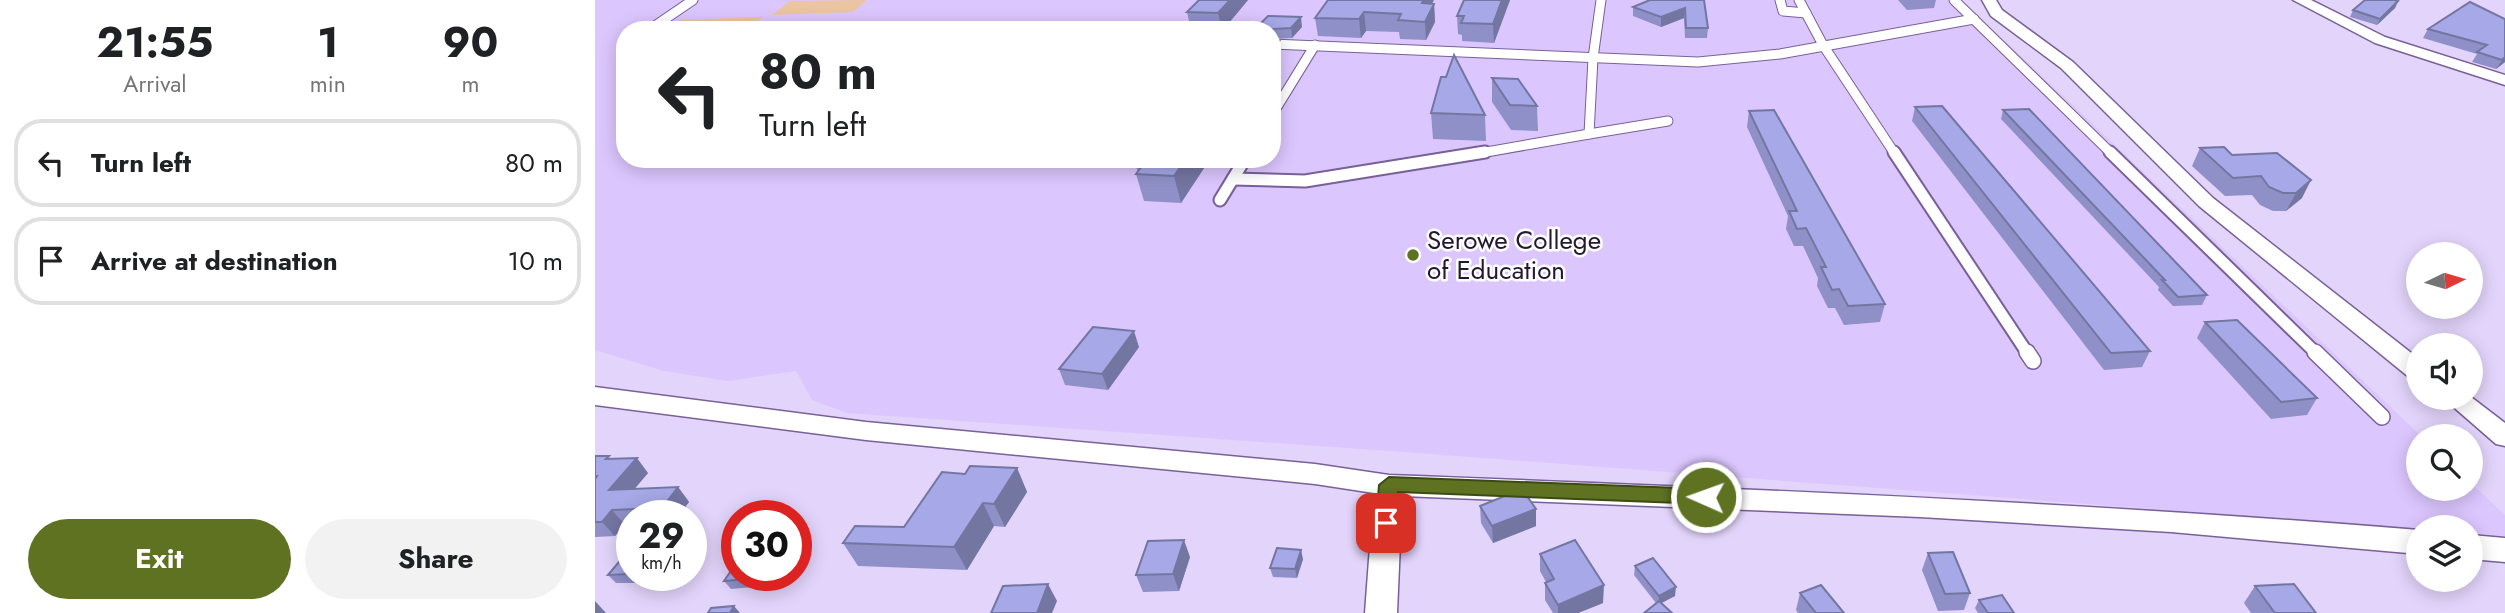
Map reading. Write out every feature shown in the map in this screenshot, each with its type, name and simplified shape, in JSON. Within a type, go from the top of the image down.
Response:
[{"type":"street","points":[[1989,0],[1996,13],[2067,65],[2206,202],[2406,362]]},
{"type":"street","points":[[2300,0],[2380,40],[2505,80]]},
{"type":"street","points":[[595,396],[776,417],[866,432],[1315,474],[1389,485],[1920,506],[2406,541]]},
{"type":"street","points":[[2469,410],[2505,438]]},
{"type":"street","points":[[1381,613],[1389,485]]},
{"type":"street","points":[[2483,548],[2505,550]]},
{"type":"lane","points":[[662,21],[693,0]]},
{"type":"lane","points":[[1589,134],[1593,58],[1601,0]]},
{"type":"lane","points":[[1780,0],[1783,11],[1806,13]]},
{"type":"lane","points":[[1799,0],[1823,45],[2033,361]]},
{"type":"lane","points":[[1954,0],[2382,417]]},
{"type":"lane","points":[[1281,44],[1709,61],[1780,54],[1974,19]]},
{"type":"lane","points":[[1281,100],[1315,46]]},
{"type":"lane","points":[[1233,179],[1305,181],[1348,177],[1668,121]]},
{"type":"lane","points":[[1220,200],[1240,168]]},
{"type":"shaded area","name":"Serowe College of Education","points":[[595,0],[1962,0],[2408,424],[2406,424],[2406,501],[2483,501],[2483,494],[2505,515],[2505,536],[2483,534],[2483,515],[2406,515],[2406,528],[1404,452],[847,413],[812,400],[796,371],[728,381],[664,371],[595,350]]},
{"type":"shaded area","points":[[867,0],[853,12],[772,15],[790,1]]},
{"type":"shaded area","points":[[763,17],[758,21],[680,20]]},
{"type":"building","points":[[1199,0],[1230,0],[1218,13],[1187,12]]},
{"type":"building","points":[[1328,0],[1424,0],[1422,3],[1434,4],[1425,22],[1398,20],[1401,14],[1364,12],[1359,19],[1315,18]]},
{"type":"building","points":[[1464,0],[1502,0],[1493,24],[1461,23],[1464,16],[1457,16]]},
{"type":"building","points":[[1650,0],[1704,0],[1708,28],[1686,28],[1685,8],[1661,17],[1633,7]]},
{"type":"building","points":[[2365,0],[2398,1],[2380,19],[2353,10]]},
{"type":"building","points":[[2470,2],[2505,19],[2505,57],[2502,60],[2477,52],[2487,45],[2428,29]]},
{"type":"building","points":[[1268,16],[1301,17],[1291,28],[1281,29],[1281,21],[1263,21]]},
{"type":"building","points":[[1454,55],[1485,115],[1431,113],[1441,77],[1446,77]]},
{"type":"building","points":[[1492,78],[1518,79],[1537,106],[1510,105]]},
{"type":"building","points":[[1942,106],[2150,351],[2111,353],[1915,107]]},
{"type":"building","points":[[2029,109],[2207,295],[2178,297],[2162,280],[2165,280],[2003,110]]},
{"type":"building","points":[[1774,110],[1885,304],[1848,306],[1839,289],[1832,290],[1821,267],[1826,267],[1806,228],[1797,229],[1789,211],[1797,211],[1749,111]]},
{"type":"building","points":[[2224,147],[2232,155],[2277,153],[2311,180],[2296,193],[2283,193],[2269,187],[2261,176],[2233,178],[2200,148]]},
{"type":"building","points":[[1140,168],[1180,168],[1174,176],[1136,174]]},
{"type":"building","points":[[2237,320],[2317,398],[2281,402],[2205,322]]},
{"type":"building","points":[[1093,327],[1134,331],[1102,374],[1059,369]]},
{"type":"building","points":[[595,456],[609,456],[606,459],[637,458],[609,490],[678,487],[668,500],[616,500],[616,510],[612,510],[602,522],[595,522]]},
{"type":"building","points":[[970,466],[1017,468],[994,504],[983,503],[954,547],[843,543],[855,526],[904,527],[942,472],[965,474]]},
{"type":"building","points":[[1522,489],[1536,509],[1492,526],[1480,506]]},
{"type":"building","points":[[1184,540],[1173,574],[1136,575],[1148,541]]},
{"type":"building","points":[[1575,540],[1604,585],[1558,605],[1545,583],[1554,579],[1540,554]]},
{"type":"building","points":[[1277,548],[1301,550],[1295,569],[1270,568]]},
{"type":"building","points":[[1953,552],[1970,593],[1945,594],[1928,553]]},
{"type":"building","points":[[1653,558],[1676,587],[1659,596],[1635,566]]},
{"type":"building","points":[[616,566],[616,575],[608,575]]},
{"type":"building","points":[[1048,584],[1037,613],[991,613],[1003,586]]},
{"type":"building","points":[[2294,584],[2316,613],[2275,613],[2255,586]]},
{"type":"building","points":[[1821,585],[1844,613],[1816,613],[1800,593]]},
{"type":"building","points":[[2002,595],[2014,613],[1988,613],[1979,600]]},
{"type":"building","points":[[1659,601],[1672,613],[1644,613]]},
{"type":"building","points":[[734,606],[730,613],[708,613],[711,608]]},
{"type":"place","name":"Serowe College of Education","points":[[1413,255]]},
{"type":"route","points":[[1386,523],[1389,485],[1706,497]]}]
